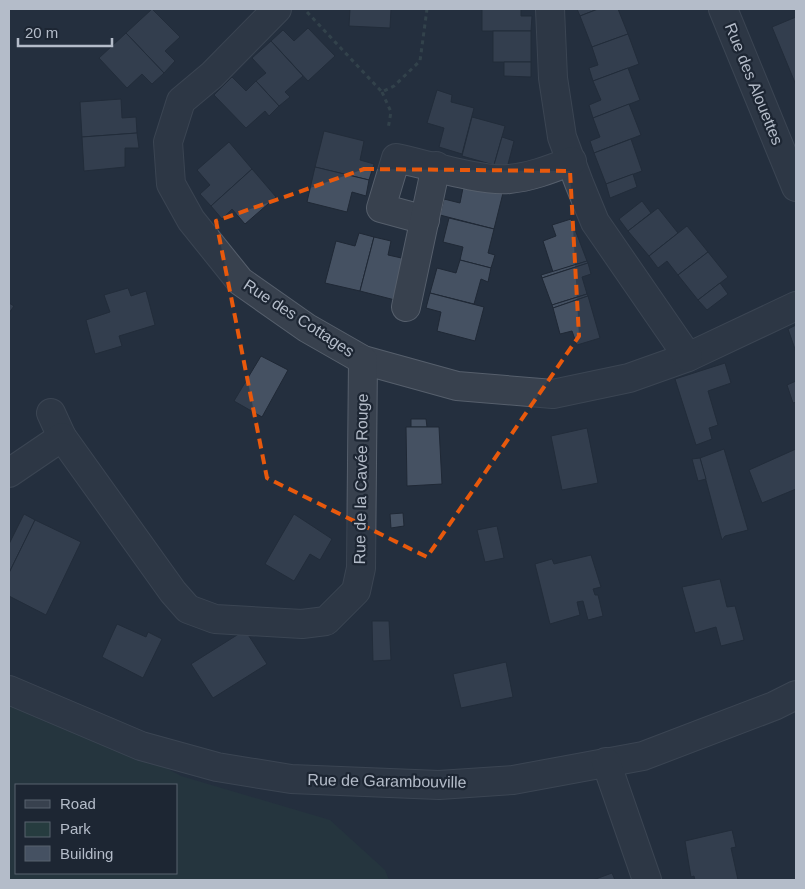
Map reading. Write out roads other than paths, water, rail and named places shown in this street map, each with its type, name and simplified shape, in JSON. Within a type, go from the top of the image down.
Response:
[{"type":"street","name":"Rue des Cottages","points":[[276,9],[212,75],[181,100],[168,142],[171,184],[191,220],[240,280],[307,328],[363,360]]},
{"type":"street","points":[[550,9],[554,78],[562,137],[595,222],[688,357]]},
{"type":"street","name":"Rue des Alouettes","points":[[723,9],[796,187]]},
{"type":"street","points":[[425,220],[381,208],[396,158],[489,178],[507,180],[533,176],[572,161]]},
{"type":"street","points":[[406,307],[436,166]]},
{"type":"street","points":[[363,360],[457,386],[553,394],[629,378],[688,357],[796,306]]},
{"type":"street","name":"Rue de la Cavée Rouge","points":[[50,412],[62,438],[173,592],[188,609],[215,619],[302,624],[326,621],[356,592],[362,568],[363,360]]},
{"type":"street","points":[[9,473],[62,438]]},
{"type":"street","name":"Rue de Garambouville","points":[[9,690],[141,746],[217,767],[291,779],[438,785],[513,780],[643,756],[774,706],[796,695]]},
{"type":"street","points":[[606,762],[647,880]]}]
